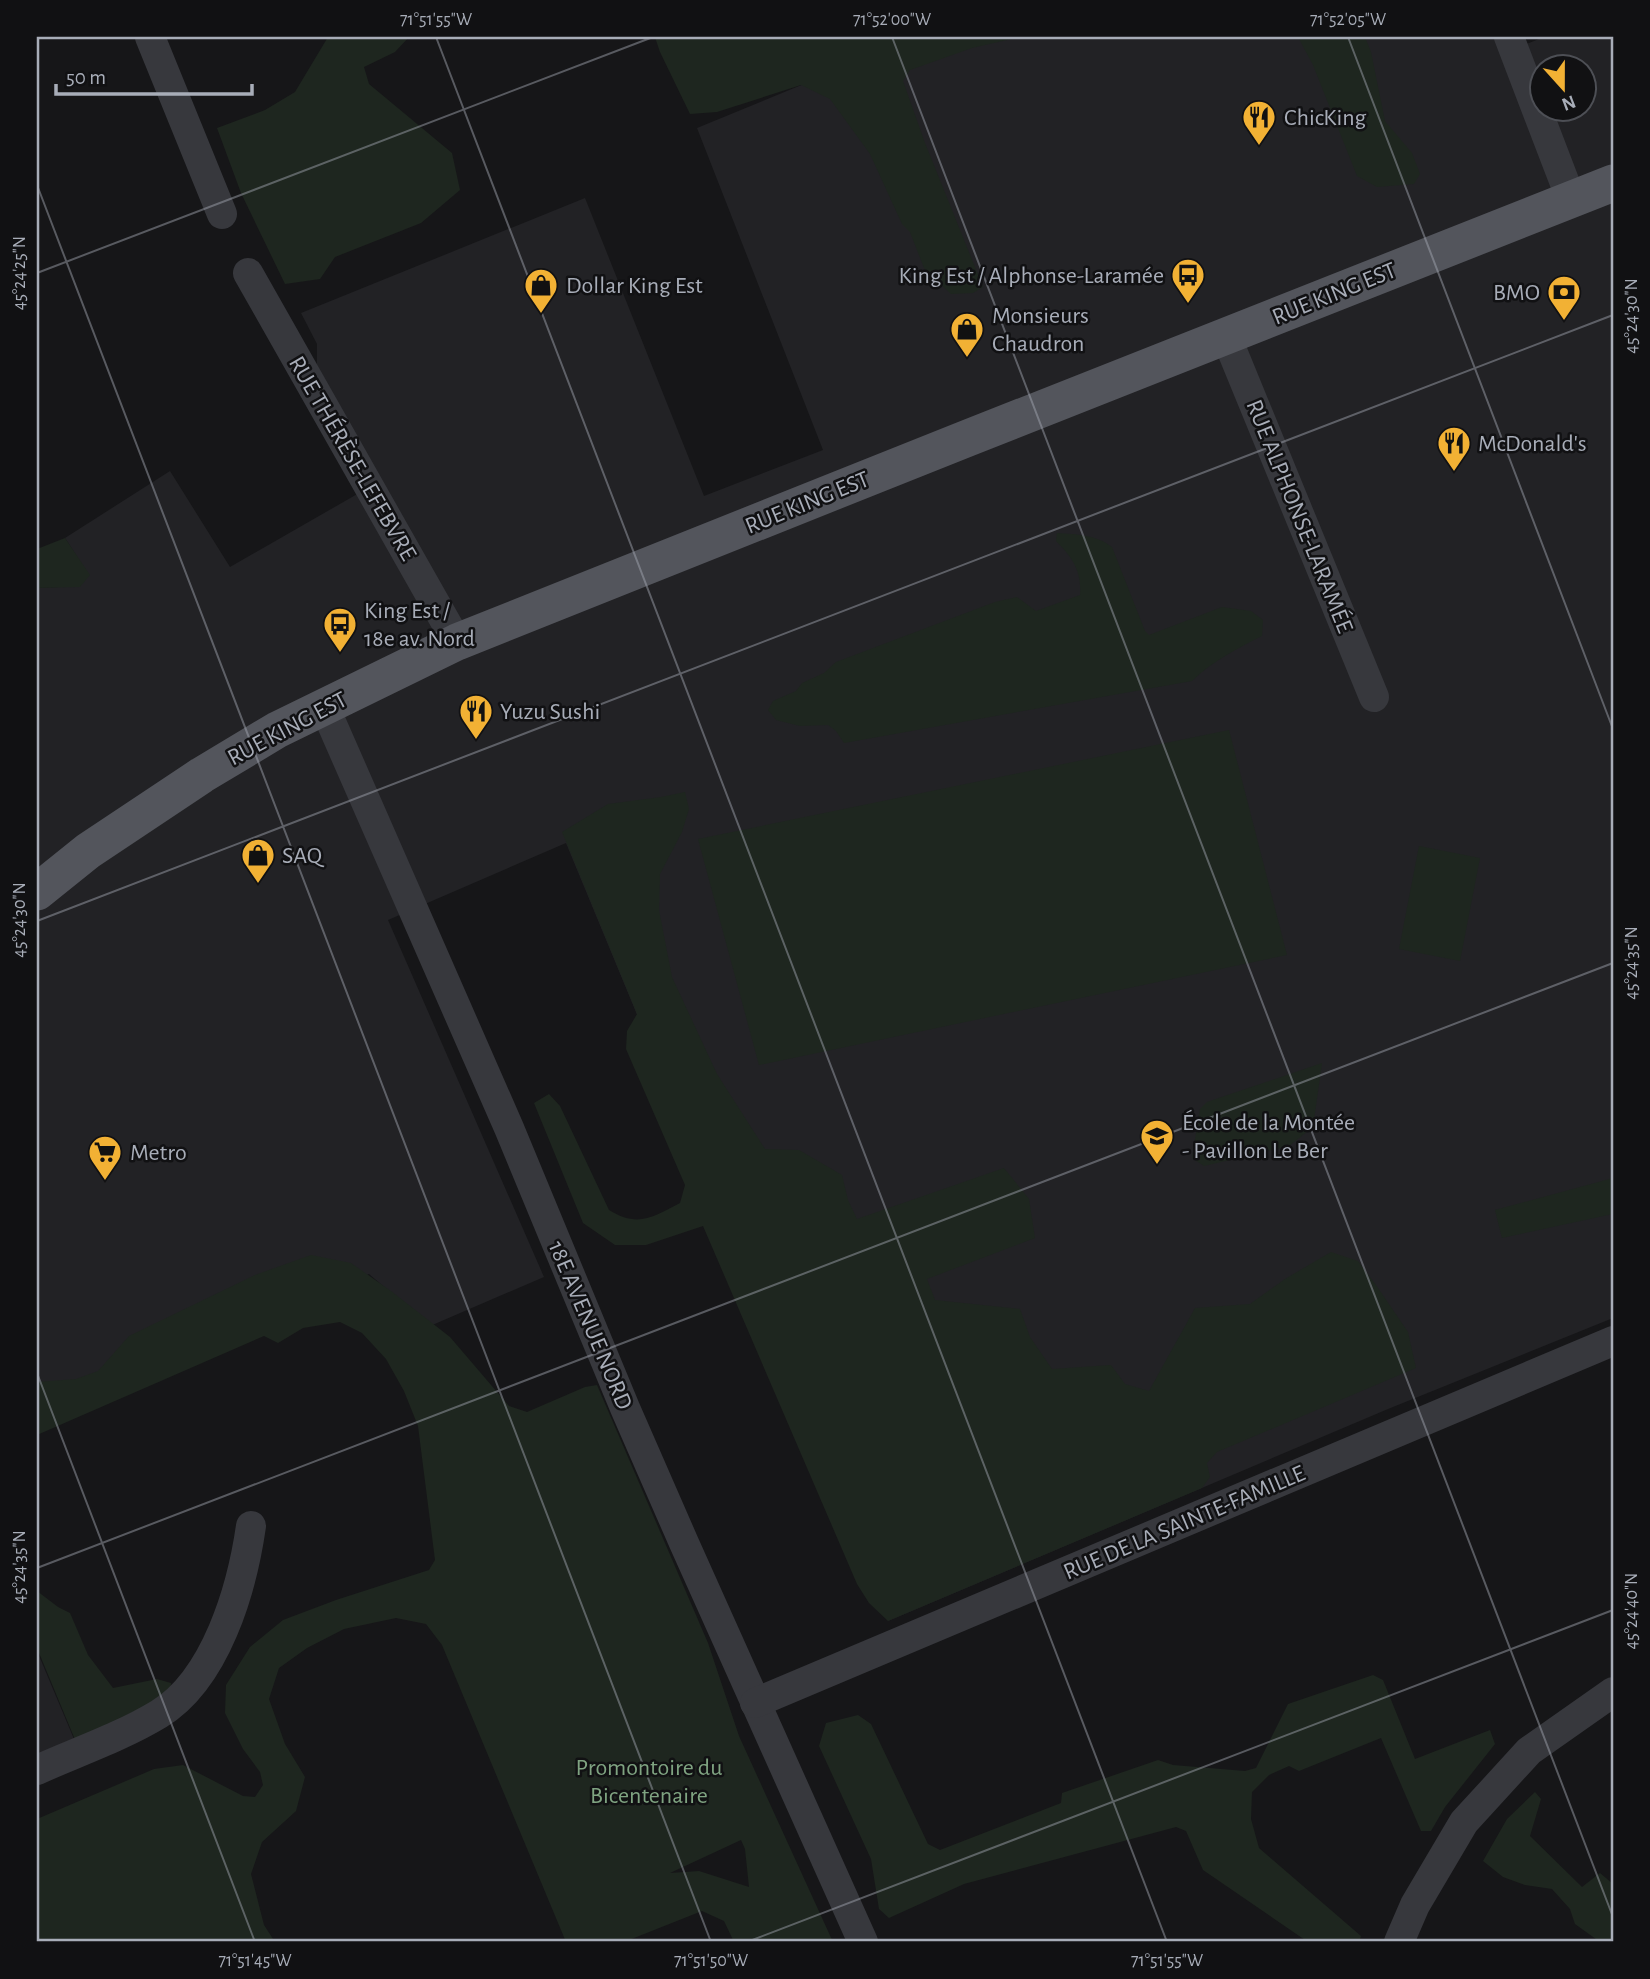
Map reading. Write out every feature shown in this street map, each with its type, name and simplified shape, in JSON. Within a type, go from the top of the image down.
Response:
[{"type":"main road","name":"RUE KING EST","points":[[37,892],[88,851],[202,775],[277,730],[457,642],[1613,183]]},
{"type":"street","points":[[150,37],[222,214]]},
{"type":"street","points":[[1509,37],[1571,200]]},
{"type":"street","name":"RUE THÉRÈSE-LEFEBVRE","points":[[248,274],[457,642]]},
{"type":"street","name":"RUE ALPHONSE-LARAMÉE","points":[[1226,336],[1374,697]]},
{"type":"street","name":"18E AVENUE NORD","points":[[324,706],[503,1116],[625,1408],[754,1703],[863,1942]]},
{"type":"street","name":"RUE DE LA SAINTE-FAMILLE","points":[[754,1703],[1613,1341]]},
{"type":"street","points":[[37,1770],[132,1728],[161,1712],[184,1692],[205,1667],[221,1638],[247,1553],[251,1526]]},
{"type":"street","points":[[1399,1942],[1415,1905],[1464,1822],[1529,1751],[1613,1692]]},
{"type":"shaded area","points":[[918,37],[1509,37],[1514,49],[1544,37],[1613,37],[1613,1318],[1388,1409],[888,1621],[566,843],[388,920],[544,1277],[430,1326],[369,1274],[37,1412],[37,588],[80,586],[89,575],[65,538],[170,471],[230,567],[380,481],[317,365],[317,344],[301,313],[585,198],[704,496],[823,450],[697,128]]},
{"type":"shaded area","points":[[37,1651],[79,1751],[37,1770]]},
{"type":"green space","points":[[328,37],[409,37],[395,52],[364,67],[369,84],[452,153],[460,190],[421,223],[335,257],[320,279],[285,284],[241,193],[217,128],[265,110],[295,92]]},
{"type":"green space","points":[[655,37],[1020,37],[972,48],[910,70],[903,81],[983,287],[973,293],[951,294],[924,268],[910,232],[902,224],[870,154],[830,99],[801,85],[717,112],[690,114]]},
{"type":"green space","points":[[1298,37],[1365,37],[1371,52],[1385,121],[1412,153],[1420,174],[1414,184],[1377,187],[1357,176],[1313,65]]},
{"type":"green space","points":[[1057,533],[1093,538],[1112,547],[1145,631],[1149,635],[1222,607],[1251,611],[1263,620],[1262,636],[1217,661],[1192,681],[844,743],[828,725],[800,726],[776,720],[768,710],[773,701],[796,691],[802,683],[824,673],[836,662],[995,602],[1017,597],[1036,611],[1080,595],[1078,572],[1056,541]]},
{"type":"green space","points":[[65,538],[90,575],[80,587],[37,588],[37,549]]},
{"type":"green space","points":[[1229,730],[1287,955],[759,1065],[698,839]]},
{"type":"green space","points":[[685,792],[689,809],[682,832],[660,874],[659,910],[672,977],[717,1074],[765,1149],[799,1150],[842,1175],[848,1200],[857,1219],[1004,1168],[1029,1199],[1035,1238],[927,1279],[935,1300],[1020,1309],[1030,1337],[1052,1369],[1111,1365],[1125,1384],[1149,1391],[1195,1308],[1250,1304],[1285,1279],[1331,1252],[1358,1261],[1376,1285],[1408,1332],[1416,1368],[1217,1452],[1207,1463],[1210,1477],[1202,1488],[888,1621],[869,1603],[857,1584],[703,1226],[646,1245],[615,1245],[583,1223],[534,1103],[549,1094],[560,1106],[609,1210],[637,1219],[653,1216],[680,1203],[685,1185],[626,1049],[627,1031],[637,1014],[562,832],[608,804]]},
{"type":"green space","points":[[1419,846],[1480,858],[1460,961],[1399,949]]},
{"type":"green space","points":[[1322,1063],[1313,1127],[1289,1146],[1204,1166],[1192,1158],[1200,1109],[1207,1102]]},
{"type":"green space","points":[[1613,1178],[1613,1214],[1502,1238],[1495,1210]]},
{"type":"green space","name":"Promontoire du Bicentenaire","points":[[311,1255],[351,1263],[450,1337],[509,1406],[527,1412],[585,1387],[597,1385],[708,1643],[739,1736],[833,1942],[734,1942],[724,1921],[702,1911],[624,1942],[566,1942],[442,1645],[426,1624],[396,1618],[344,1629],[307,1648],[279,1668],[269,1699],[285,1744],[305,1777],[296,1811],[262,1842],[251,1874],[264,1925],[275,1942],[37,1942],[37,1819],[154,1769],[183,1765],[243,1796],[255,1797],[263,1785],[260,1772],[243,1749],[225,1713],[226,1685],[250,1647],[283,1620],[429,1570],[435,1560],[418,1426],[404,1391],[386,1359],[362,1333],[340,1322],[303,1328],[278,1343],[264,1336],[37,1435],[37,1382],[76,1379],[98,1371],[129,1336],[255,1275]],"holes":[[[741,1840],[745,1849],[749,1887],[699,1871],[670,1873]]]},
{"type":"green space","points":[[37,1591],[70,1613],[88,1655],[113,1688],[157,1679],[171,1683],[170,1693],[76,1742],[37,1648]]},
{"type":"green space","points":[[1373,1675],[1383,1680],[1415,1759],[1490,1730],[1495,1744],[1445,1807],[1431,1831],[1421,1831],[1381,1738],[1299,1771],[1289,1766],[1269,1775],[1252,1792],[1251,1819],[1259,1848],[1361,1936],[1359,1942],[1308,1942],[1203,1870],[1186,1831],[1176,1827],[964,1884],[889,1918],[879,1909],[871,1859],[819,1746],[826,1723],[858,1715],[871,1724],[928,1844],[940,1850],[1061,1803],[1062,1793],[1158,1760],[1173,1765],[1245,1771],[1256,1768],[1288,1704]]},
{"type":"green space","points":[[1535,1792],[1541,1799],[1530,1836],[1582,1887],[1600,1873],[1613,1884],[1613,1942],[1600,1942],[1575,1924],[1570,1909],[1552,1889],[1525,1885],[1503,1877],[1483,1861],[1507,1819]]},
{"type":"place","name":"ChicKing","points":[[1259,147]]},
{"type":"place","name":"King Est / Alphonse-Laramée","points":[[1188,305]]},
{"type":"place","name":"Dollar King Est","points":[[541,315]]},
{"type":"place","name":"BMO","points":[[1564,322]]},
{"type":"place","name":"Monsieurs Chaudron","points":[[967,359]]},
{"type":"place","name":"McDonald's","points":[[1454,473]]},
{"type":"place","name":"King Est / 18e av. Nord","points":[[340,654]]},
{"type":"place","name":"Yuzu Sushi","points":[[476,741]]},
{"type":"place","name":"SAQ","points":[[258,885]]},
{"type":"place","name":"École de la Montée - Pavillon Le Ber","points":[[1157,1166]]},
{"type":"place","name":"Metro","points":[[105,1182]]}]
